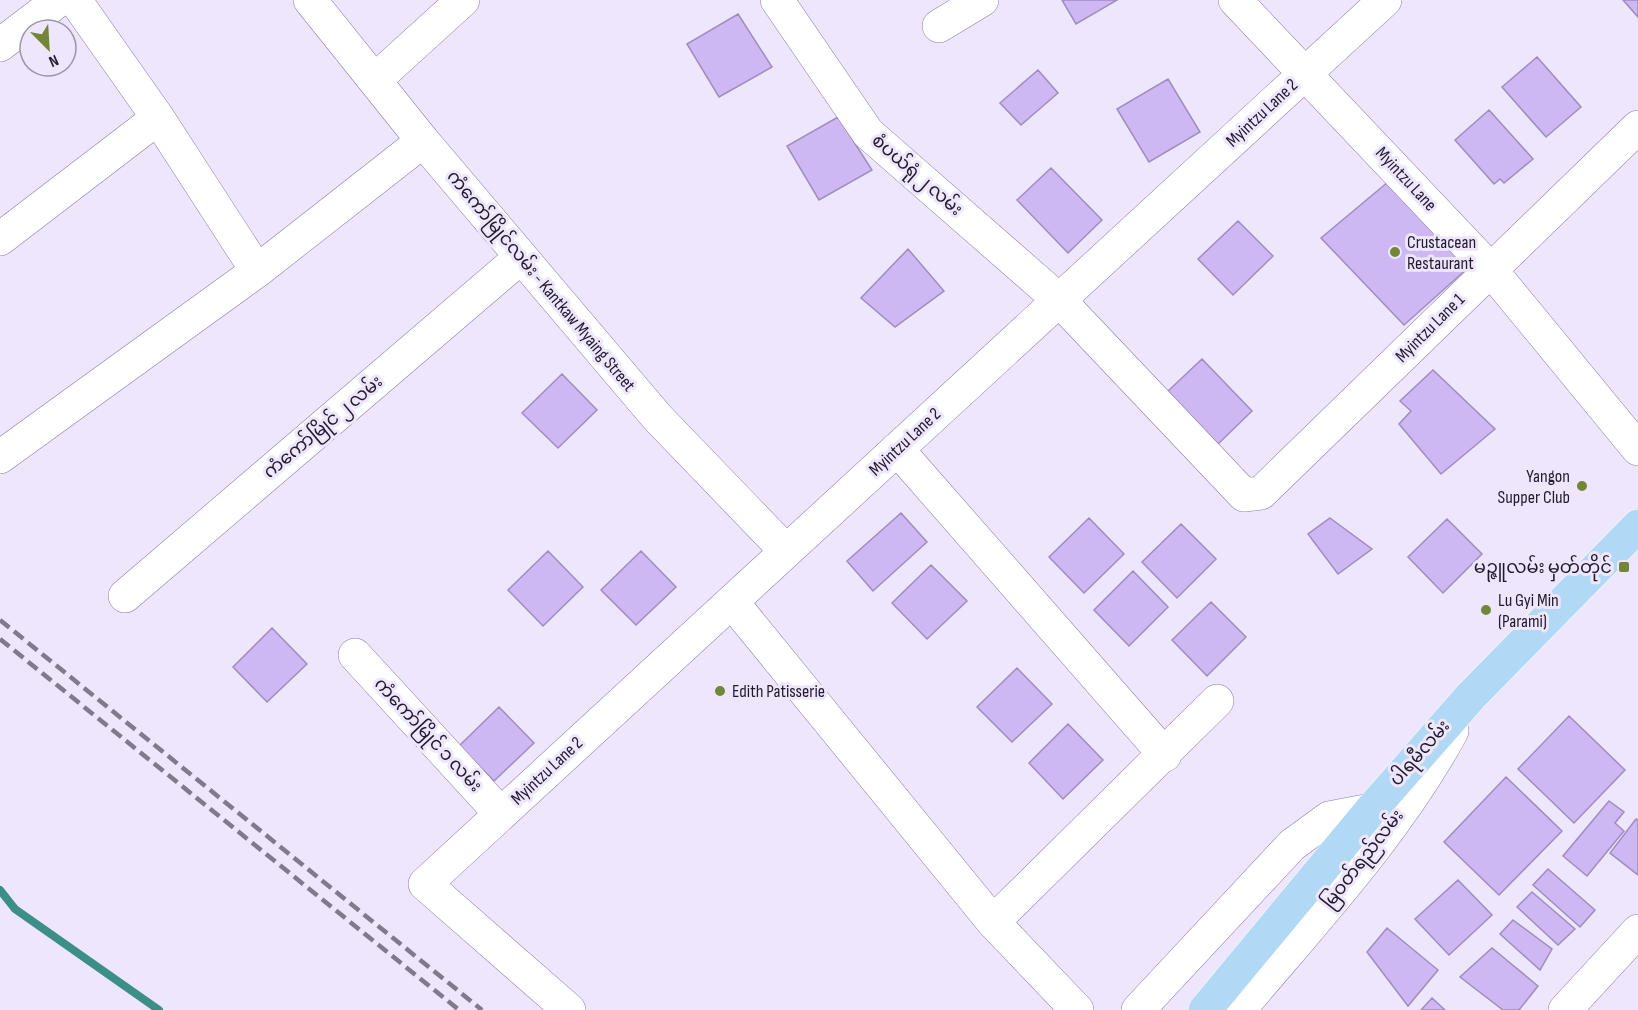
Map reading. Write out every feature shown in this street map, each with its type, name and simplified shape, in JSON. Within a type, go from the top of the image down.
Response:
[{"type":"main road","name":"ပါရမီလမ်း","points":[[1220,1005],[1371,810],[1471,696],[1638,526]]},
{"type":"street","points":[[0,45],[60,0]]},
{"type":"street","points":[[75,0],[158,118],[256,271]]},
{"type":"street","name":"ကံကော်မြိုင်လမ်း - Kantkaw Myaing Street","points":[[310,0],[520,258],[657,417],[786,551]]},
{"type":"street","points":[[375,80],[463,0]]},
{"type":"street","name":"စံပယ်ရုံ ၂ လမ်း","points":[[777,0],[868,133],[1059,300],[1244,495]]},
{"type":"street","points":[[939,26],[982,0]]},
{"type":"street","name":"Myintzu Lane","points":[[1235,0],[1490,269],[1638,449]]},
{"type":"street","name":"Myintzu Lane 2","points":[[569,1010],[425,884],[1385,0]]},
{"type":"street","points":[[0,238],[158,118]]},
{"type":"street","name":"Myintzu Lane 1","points":[[1244,495],[1261,494],[1638,127]]},
{"type":"street","points":[[0,457],[256,271],[423,141]]},
{"type":"street","name":"ကံကော်မြိုင် ၂ လမ်း","points":[[125,596],[520,258]]},
{"type":"street","points":[[897,449],[1165,755]]},
{"type":"street","points":[[732,602],[993,922],[1077,1010]]},
{"type":"street","name":"ကံကော်မြိုင် ၁ လမ်း","points":[[355,655],[501,814]]},
{"type":"street","name":"မြဝတ်ရည်လမ်း","points":[[1220,1005],[1357,871],[1420,784],[1471,696]]},
{"type":"street","points":[[993,922],[1165,755],[1217,701]]},
{"type":"street","points":[[1138,1010],[1292,845],[1329,818],[1371,810]]},
{"type":"street","points":[[1565,1010],[1638,931]]},
{"type":"building","points":[[1062,0],[1117,0],[1076,24]]},
{"type":"building","points":[[1623,0],[1638,0],[1638,17]]},
{"type":"building","points":[[738,14],[772,67],[719,97],[687,44]]},
{"type":"building","points":[[1537,57],[1581,107],[1546,137],[1502,87]]},
{"type":"building","points":[[1038,70],[1058,93],[1021,125],[1000,103]]},
{"type":"building","points":[[1168,79],[1200,132],[1149,162],[1117,109]]},
{"type":"building","points":[[1489,110],[1533,159],[1504,183],[1500,179],[1494,184],[1455,140]]},
{"type":"building","points":[[838,117],[872,170],[819,200],[787,146]]},
{"type":"building","points":[[1051,168],[1102,220],[1068,253],[1017,200]]},
{"type":"building","name":"Crustacean Restaurant","points":[[1388,182],[1469,267],[1404,325],[1321,238]]},
{"type":"building","points":[[1238,221],[1273,256],[1233,295],[1198,259]]},
{"type":"building","points":[[908,249],[944,291],[895,327],[861,298]]},
{"type":"building","points":[[1202,359],[1252,411],[1218,444],[1167,392]]},
{"type":"building","points":[[1433,370],[1495,429],[1441,474],[1399,424],[1411,411],[1400,401]]},
{"type":"building","points":[[562,374],[597,410],[558,448],[522,413]]},
{"type":"building","points":[[901,513],[927,542],[873,591],[847,561]]},
{"type":"building","points":[[1089,518],[1124,554],[1084,593],[1049,557]]},
{"type":"building","points":[[1330,518],[1372,549],[1338,574],[1308,534]]},
{"type":"building","points":[[1447,519],[1482,554],[1443,593],[1408,557]]},
{"type":"building","points":[[1181,524],[1216,559],[1177,598],[1142,562]]},
{"type":"building","points":[[548,551],[583,587],[543,626],[508,590]]},
{"type":"building","points":[[641,551],[676,587],[636,625],[601,590]]},
{"type":"building","points":[[931,565],[967,601],[927,639],[892,603]]},
{"type":"building","points":[[1133,571],[1168,607],[1129,646],[1094,610]]},
{"type":"building","points":[[1211,602],[1246,637],[1207,676],[1172,640]]},
{"type":"building","points":[[272,628],[307,664],[267,702],[233,667]]},
{"type":"building","points":[[1017,668],[1052,704],[1012,742],[977,707]]},
{"type":"building","points":[[499,707],[534,743],[494,781],[459,746]]},
{"type":"building","points":[[1569,716],[1625,770],[1574,823],[1518,769]]},
{"type":"building","points":[[1068,724],[1103,760],[1063,799],[1029,763]]},
{"type":"building","points":[[1506,777],[1562,831],[1499,895],[1444,842]]},
{"type":"building","points":[[1609,801],[1624,812],[1615,823],[1624,831],[1587,876],[1563,856]]},
{"type":"building","points":[[1636,819],[1638,820],[1638,875],[1610,853]]},
{"type":"building","points":[[1548,869],[1595,910],[1580,927],[1533,885]]},
{"type":"building","points":[[1458,880],[1492,915],[1449,955],[1415,919]]},
{"type":"building","points":[[1532,892],[1575,929],[1558,945],[1517,907]]},
{"type":"building","points":[[1513,920],[1552,949],[1540,970],[1500,934]]},
{"type":"building","points":[[1387,928],[1438,970],[1408,1006],[1367,952]]},
{"type":"building","points":[[1492,948],[1538,986],[1519,1010],[1503,1010],[1460,977]]},
{"type":"building","points":[[1432,998],[1445,1010],[1421,1010]]},
{"type":"waterway","points":[[0,890],[15,909],[159,1010]]},
{"type":"railway","points":[[0,620],[482,1010]]},
{"type":"railway","points":[[0,639],[459,1010]]},
{"type":"place","name":"Crustacean Restaurant","points":[[1395,252]]},
{"type":"place","name":"Yangon Supper Club","points":[[1582,486]]},
{"type":"place","name":"မဉ္ဇူလမ်း မှတ်တိုင်","points":[[1624,567]]},
{"type":"place","name":"Lu Gyi Min (Parami)","points":[[1486,610]]},
{"type":"place","name":"Edith Patisserie","points":[[720,691]]}]
